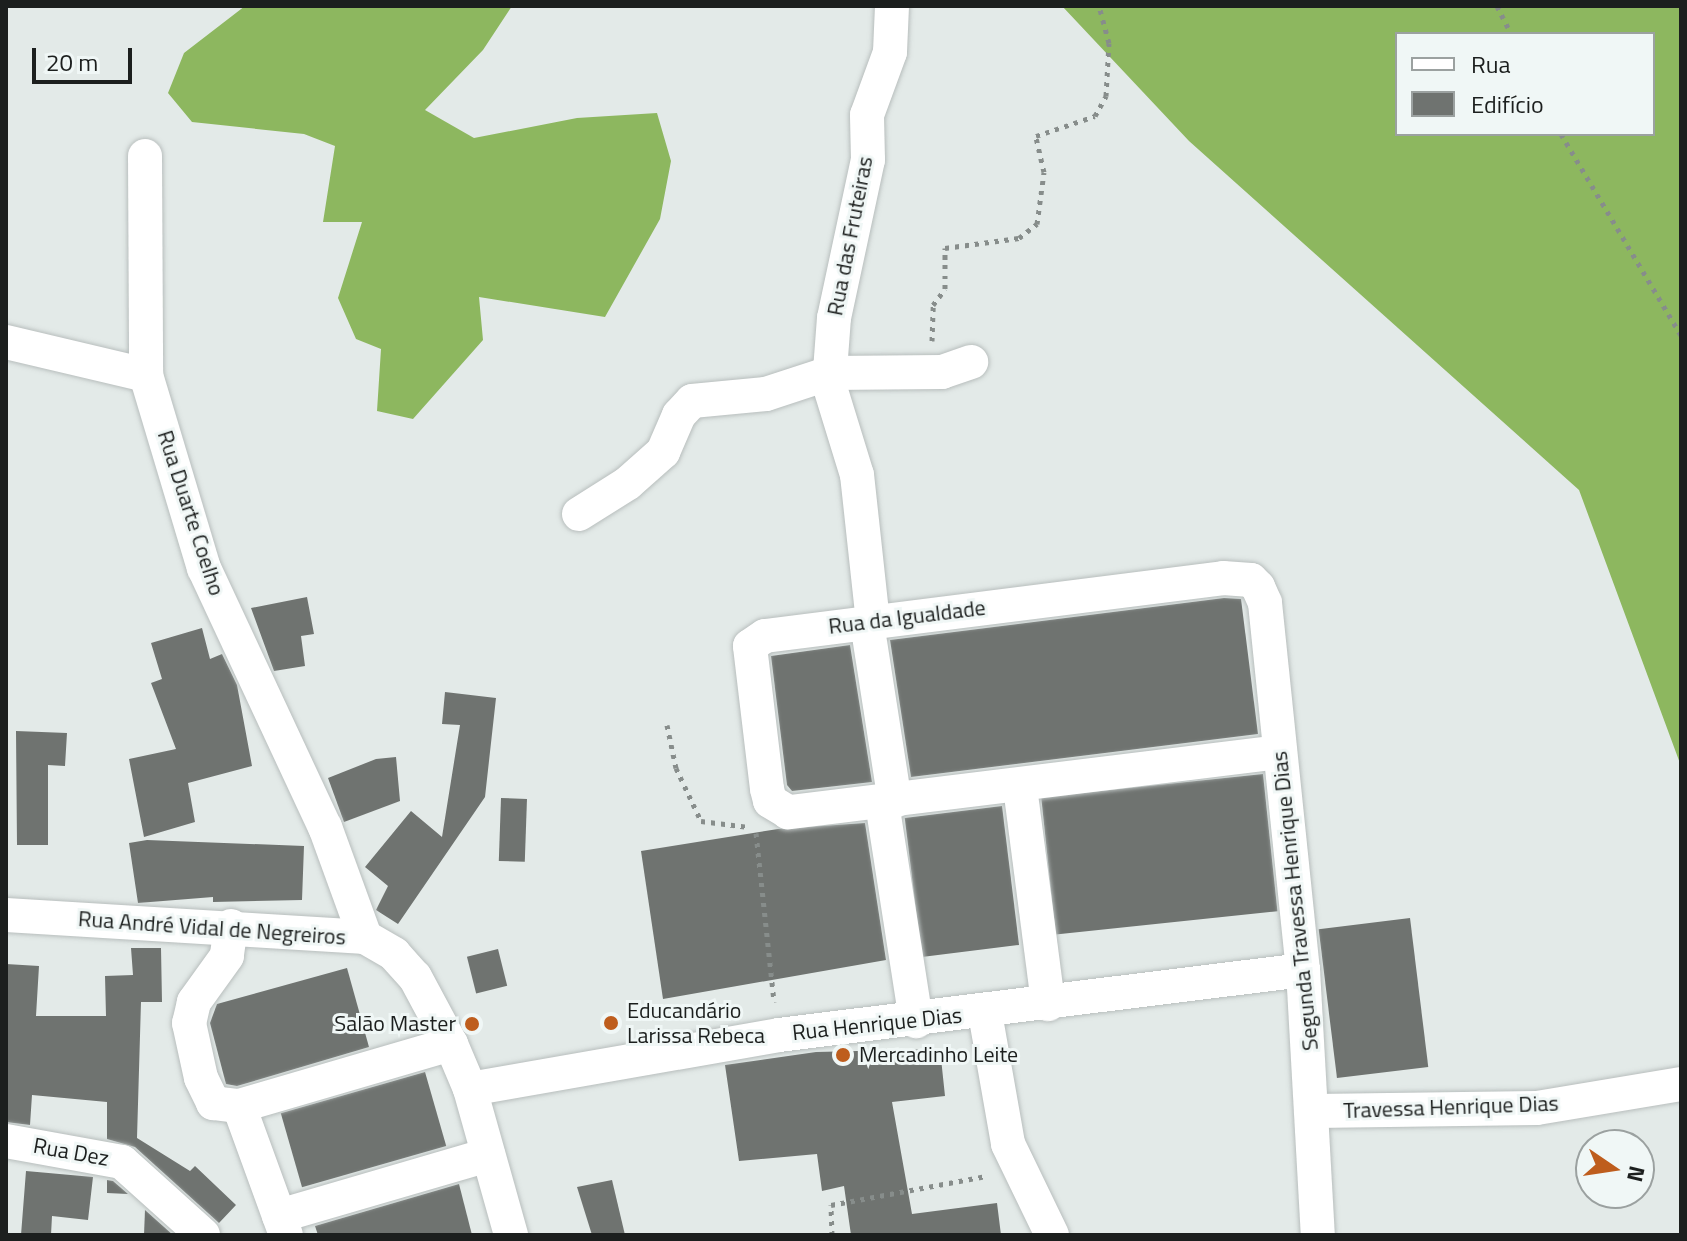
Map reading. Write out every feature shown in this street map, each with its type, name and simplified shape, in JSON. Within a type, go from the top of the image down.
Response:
[{"type":"street","name":"Rua das Fruteiras","points":[[892,6],[890,52],[867,115],[868,160],[834,318],[830,373],[857,475],[889,802],[916,1021]]},
{"type":"street","name":"Rua Duarte Coelho","points":[[145,156],[146,375],[204,568],[325,827],[365,937]]},
{"type":"street","points":[[6,342],[146,375]]},
{"type":"street","points":[[579,514],[628,483],[663,452],[679,415],[692,401],[766,394],[830,373],[934,372],[971,362]]},
{"type":"street","name":"Rua da Igualdade","points":[[889,802],[788,812],[770,801],[750,646],[765,636],[1244,578]]},
{"type":"street","name":"Segunda Travessa Henrique Dias","points":[[1244,578],[1258,587],[1265,603],[1315,1111],[1318,1235]]},
{"type":"street","points":[[889,802],[1280,752]]},
{"type":"street","points":[[1020,787],[1048,1004]]},
{"type":"street","name":"Rua André Vidal de Negreiros","points":[[6,915],[231,926],[365,937],[394,954],[415,977],[451,1044],[470,1089],[511,1235]]},
{"type":"street","points":[[231,926],[227,956],[194,1002],[189,1030],[209,1099],[220,1106],[239,1106],[451,1044]]},
{"type":"street","name":"Rua Henrique Dias","points":[[470,1089],[779,1035],[985,1013],[1303,970]]},
{"type":"street","points":[[985,1013],[1001,1119],[1052,1235]]},
{"type":"street","name":"Travessa Henrique Dias","points":[[1315,1111],[1537,1108],[1681,1084]]},
{"type":"street","points":[[239,1106],[283,1225],[488,1155]]},
{"type":"street","name":"Rua Dez","points":[[6,1141],[122,1162],[203,1235]]},
{"type":"path","points":[[934,372],[929,326],[933,305],[945,289],[945,248],[1019,238],[1037,224],[1044,172],[1036,136],[1095,116],[1106,96],[1109,43],[1099,6]]},
{"type":"path","points":[[1497,6],[1510,32]]},
{"type":"path","points":[[1562,136],[1681,335]]},
{"type":"path","points":[[667,725],[676,768],[701,821],[756,827],[765,948],[779,1035]]},
{"type":"path","points":[[832,1235],[831,1205],[1023,1170]]},
{"type":"green space","points":[[245,6],[512,6],[483,50],[425,110],[474,138],[577,118],[657,113],[671,161],[660,219],[605,317],[479,297],[483,340],[413,419],[377,411],[381,349],[356,339],[338,298],[362,222],[323,222],[335,146],[304,134],[192,122],[168,93],[184,53]]},
{"type":"green space","points":[[1062,6],[1681,6],[1681,766],[1579,490],[1189,141]]},
{"type":"building","points":[[307,597],[314,634],[301,636],[305,666],[274,671],[251,608]]},
{"type":"building","points":[[1224,598],[1241,599],[1258,734],[911,777],[890,640]]},
{"type":"building","points":[[202,628],[210,659],[222,654],[237,685],[252,766],[188,783],[195,822],[144,837],[129,759],[176,749],[151,683],[162,679],[151,643]]},
{"type":"building","points":[[850,645],[872,782],[792,791],[787,785],[771,656]]},
{"type":"building","points":[[445,692],[496,698],[485,797],[398,924],[376,910],[388,886],[365,867],[411,811],[442,837],[460,725],[442,724]]},
{"type":"building","points":[[16,731],[67,733],[65,766],[48,765],[48,845],[17,845]]},
{"type":"building","points":[[396,757],[400,801],[344,822],[328,778],[376,759]]},
{"type":"building","points":[[1263,774],[1277,911],[1056,935],[1041,797]]},
{"type":"building","points":[[501,798],[527,799],[525,862],[499,861]]},
{"type":"building","points":[[1002,806],[1019,945],[922,957],[905,818]]},
{"type":"building","points":[[865,823],[886,960],[663,999],[641,851],[778,829]]},
{"type":"building","points":[[147,840],[304,846],[302,900],[213,902],[213,897],[138,903],[129,843]]},
{"type":"building","points":[[1410,918],[1428,1067],[1337,1078],[1319,929]]},
{"type":"building","points":[[131,948],[161,948],[162,1002],[141,1002],[137,1138],[190,1171],[195,1166],[236,1205],[219,1223],[135,1147],[107,1139],[107,1102],[32,1095],[30,1125],[6,1122],[6,964],[39,966],[36,1016],[106,1016],[105,976],[133,975]]},
{"type":"building","points":[[498,949],[507,986],[476,994],[467,957]]},
{"type":"building","points":[[347,968],[369,1047],[237,1086],[226,1084],[210,1023],[217,1004]]},
{"type":"building","points":[[940,1049],[945,1096],[892,1102],[912,1214],[997,1203],[1001,1235],[851,1235],[844,1186],[822,1191],[817,1154],[739,1161],[725,1065],[816,1052]]},
{"type":"building","points":[[425,1072],[446,1146],[302,1187],[281,1113]]},
{"type":"building","points":[[26,1171],[93,1177],[88,1220],[52,1216],[51,1235],[21,1235]]},
{"type":"building","points":[[107,1180],[113,1181],[128,1194],[107,1193]]},
{"type":"building","points":[[612,1180],[625,1235],[592,1235],[577,1187]]},
{"type":"building","points":[[459,1184],[472,1235],[318,1235],[315,1226]]},
{"type":"building","points":[[145,1210],[173,1235],[144,1235]]},
{"type":"place","name":"Educandário Larissa Rebeca","points":[[611,1023]]},
{"type":"place","name":"Salão Master","points":[[472,1024]]},
{"type":"place","name":"Mercadinho Leite","points":[[843,1055]]}]
